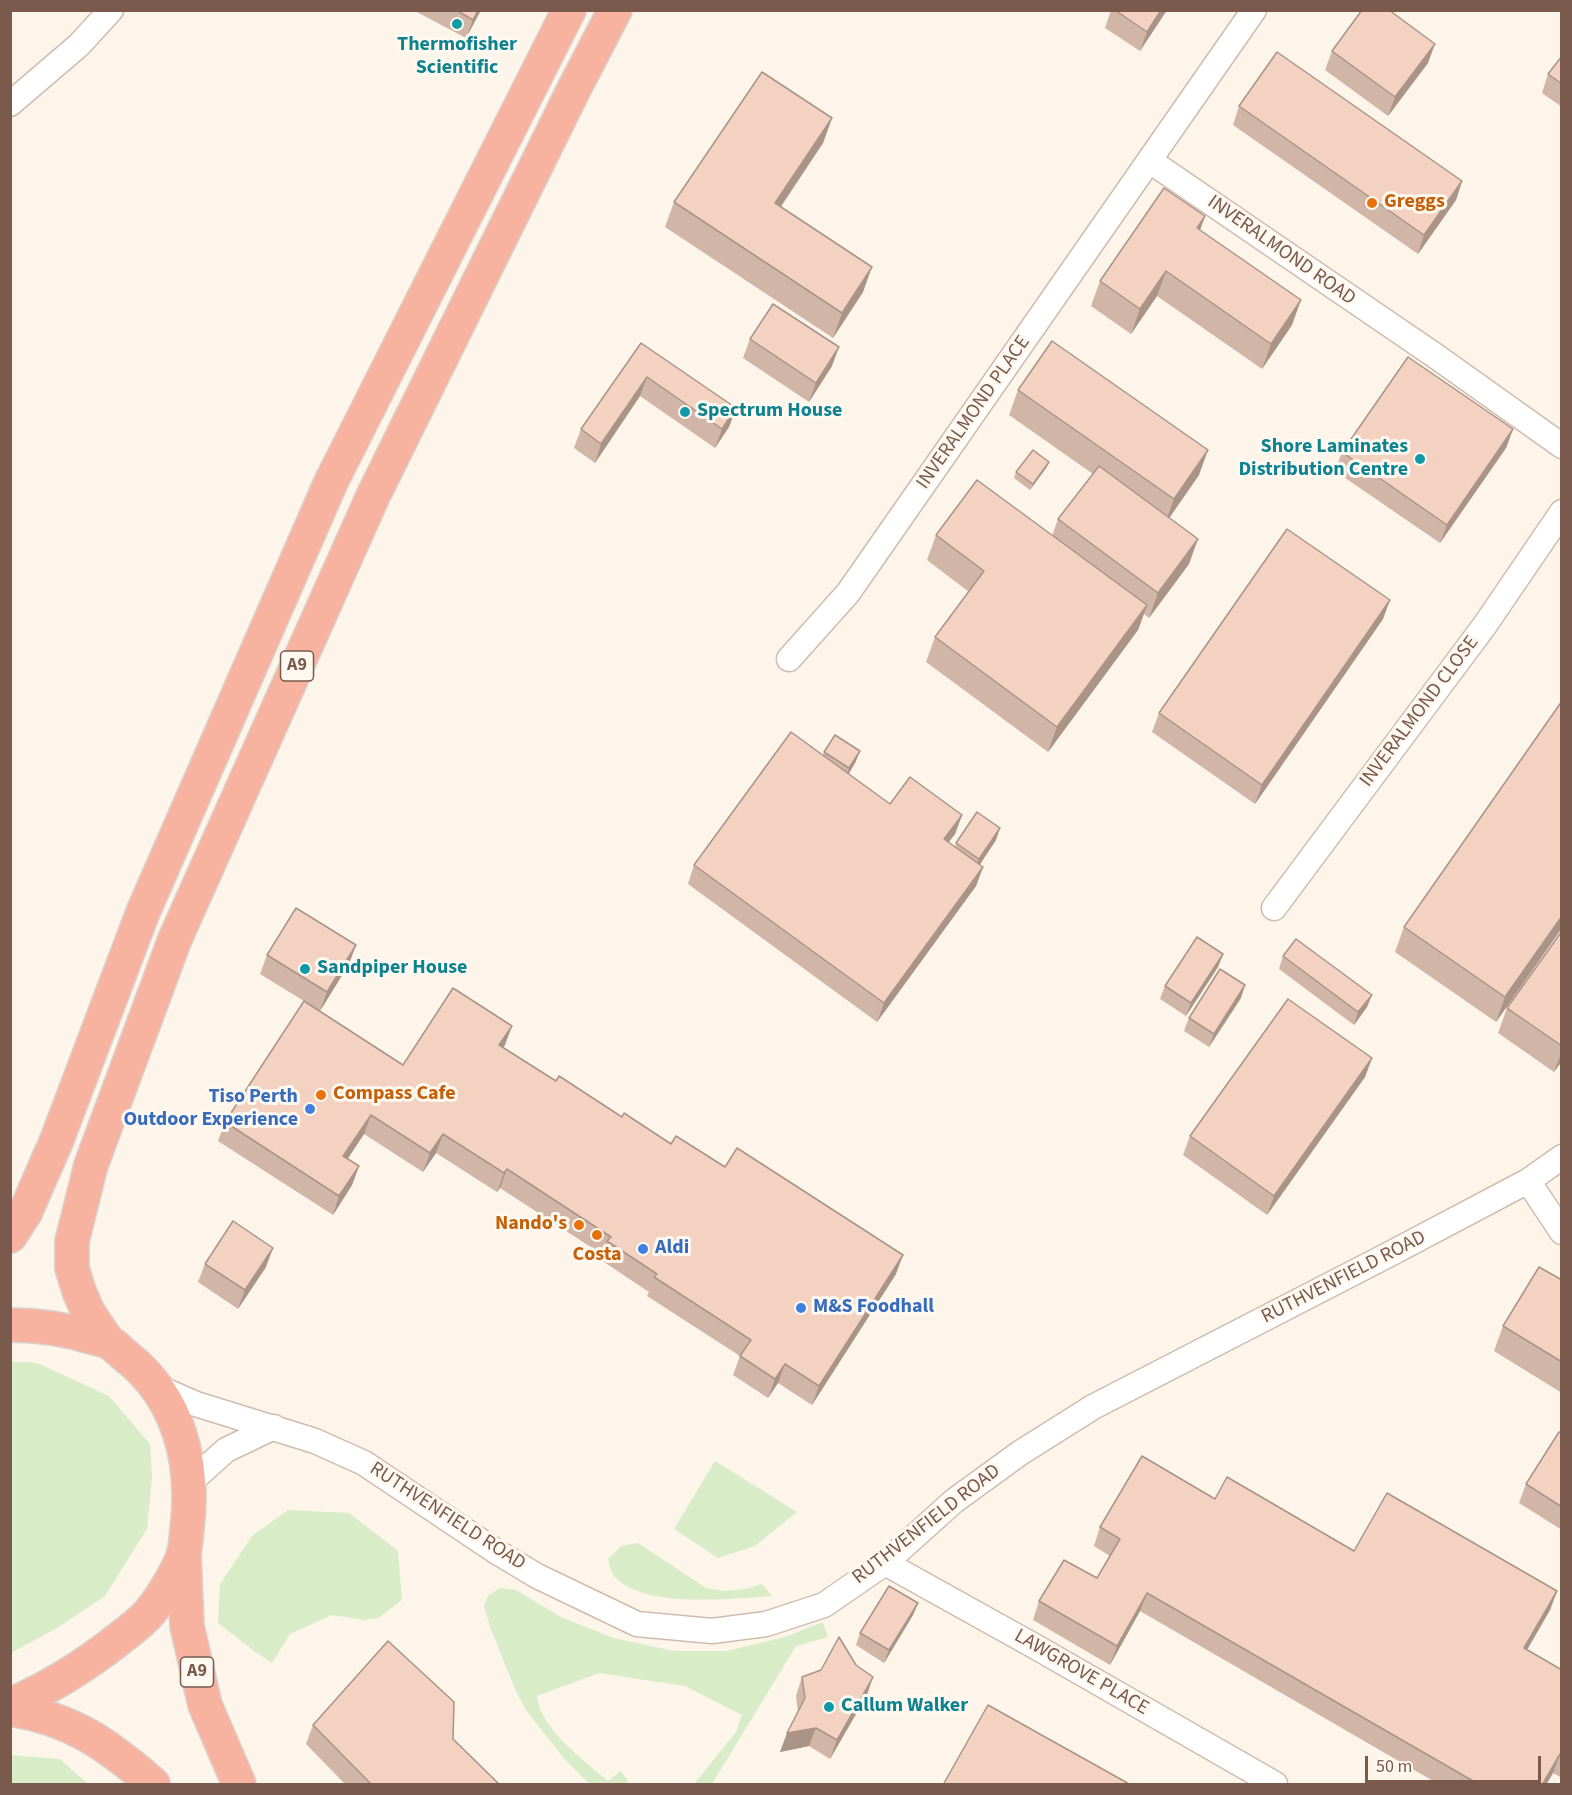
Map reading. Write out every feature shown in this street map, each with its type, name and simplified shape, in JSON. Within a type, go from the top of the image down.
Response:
[{"type":"highway","name":"A9","points":[[10,1236],[25,1213],[56,1142],[143,912],[332,482],[569,10]]},
{"type":"highway","name":"A9","points":[[108,1342],[88,1312],[80,1291],[72,1268],[72,1241],[92,1165],[175,939],[373,496],[615,10]]},
{"type":"highway","points":[[10,1325],[33,1325],[72,1331],[108,1342],[134,1363],[157,1387],[174,1416],[182,1442],[189,1512],[184,1553],[150,1612],[132,1629],[87,1663],[10,1707]]},
{"type":"highway","name":"A9","points":[[184,1553],[187,1626],[205,1705],[239,1785]]},
{"type":"highway","points":[[10,1707],[62,1722],[92,1737],[153,1785]]},
{"type":"street","points":[[10,104],[79,45],[111,10]]},
{"type":"street","points":[[1150,161],[1254,10]]},
{"type":"street","name":"INVERALMOND ROAD","points":[[1150,161],[1437,357],[1562,446]]},
{"type":"street","name":"INVERALMOND PLACE","points":[[789,659],[848,593],[1150,161]]},
{"type":"street","name":"INVERALMOND CLOSE","points":[[1274,909],[1485,625],[1562,512]]},
{"type":"street","name":"RUTHVENFIELD ROAD","points":[[157,1387],[196,1404],[315,1441],[364,1463],[537,1576],[637,1624],[712,1630],[766,1624],[824,1605],[885,1563],[954,1501],[1020,1453],[1093,1407],[1528,1181],[1562,1157]]},
{"type":"street","points":[[1528,1181],[1562,1232]]},
{"type":"street","points":[[188,1484],[226,1450],[274,1427]]},
{"type":"street","name":"LAWGROVE PLACE","points":[[885,1563],[1275,1785]]},
{"type":"green space","points":[[11,1362],[31,1362],[42,1365],[109,1396],[150,1444],[152,1476],[147,1529],[105,1596],[57,1628],[11,1653]]},
{"type":"green space","points":[[715,1461],[797,1512],[755,1546],[718,1558],[674,1529]]},
{"type":"green space","points":[[288,1510],[349,1513],[398,1551],[402,1600],[378,1618],[365,1620],[332,1615],[290,1634],[272,1663],[218,1623],[220,1584],[252,1536]]},
{"type":"green space","points":[[638,1543],[706,1588],[723,1591],[746,1589],[762,1584],[772,1596],[691,1600],[648,1594],[631,1588],[615,1577],[608,1559],[621,1546]]},
{"type":"green space","points":[[500,1588],[516,1590],[561,1617],[614,1638],[674,1651],[727,1651],[785,1637],[823,1622],[828,1637],[796,1646],[712,1784],[694,1784],[736,1732],[742,1715],[685,1686],[599,1673],[537,1696],[540,1708],[554,1732],[576,1754],[608,1781],[620,1771],[628,1784],[589,1784],[562,1756],[526,1710],[515,1689],[484,1606],[488,1596]]},
{"type":"green space","points":[[10,1755],[60,1759],[88,1784],[11,1784]]},
{"type":"building","points":[[456,10],[478,10],[473,20]]},
{"type":"building","points":[[1115,10],[1161,10],[1147,32]]},
{"type":"building","points":[[1362,10],[1389,10],[1435,44],[1395,97],[1332,51]]},
{"type":"building","points":[[1277,52],[1462,181],[1424,235],[1239,106]]},
{"type":"building","points":[[1562,56],[1562,84],[1548,74]]},
{"type":"building","points":[[762,72],[832,118],[775,203],[872,267],[842,313],[674,202]]},
{"type":"building","points":[[1164,188],[1205,216],[1197,228],[1301,300],[1271,344],[1166,271],[1140,309],[1100,281]]},
{"type":"building","points":[[773,304],[839,347],[816,383],[750,339]]},
{"type":"building","points":[[1052,341],[1208,450],[1174,499],[1018,390]]},
{"type":"building","points":[[641,343],[736,408],[722,429],[647,377],[601,444],[581,429]]},
{"type":"building","name":"Shore Laminates Distribution Centre","points":[[1408,357],[1513,429],[1447,525],[1342,452]]},
{"type":"building","points":[[1033,450],[1049,462],[1033,484],[1016,472]]},
{"type":"building","points":[[1099,466],[1198,539],[1158,593],[1058,519]]},
{"type":"building","points":[[977,480],[1147,605],[1057,727],[935,637],[984,571],[936,535]]},
{"type":"building","points":[[1287,529],[1390,600],[1262,785],[1159,713]]},
{"type":"building","points":[[1562,701],[1562,916],[1505,997],[1404,927]]},
{"type":"building","points":[[791,732],[890,804],[910,777],[962,815],[944,839],[983,867],[884,1003],[694,865]]},
{"type":"building","points":[[835,735],[860,751],[849,768],[824,752]]},
{"type":"building","points":[[977,812],[1000,828],[979,859],[956,843]]},
{"type":"building","name":"Sandpiper House","points":[[296,908],[356,945],[327,992],[267,955]]},
{"type":"building","points":[[1562,931],[1562,1046],[1507,1008]]},
{"type":"building","points":[[1197,937],[1223,954],[1191,1003],[1165,986]]},
{"type":"building","points":[[1296,939],[1372,995],[1358,1012],[1283,956]]},
{"type":"building","points":[[1220,969],[1245,985],[1214,1034],[1189,1018]]},
{"type":"building","points":[[453,988],[512,1026],[499,1045],[556,1081],[559,1076],[622,1117],[624,1113],[671,1144],[676,1136],[725,1167],[737,1148],[903,1255],[819,1386],[785,1364],[775,1379],[740,1356],[751,1340],[654,1277],[657,1274],[607,1241],[611,1237],[507,1169],[504,1173],[443,1134],[430,1153],[371,1115],[343,1156],[359,1166],[339,1196],[225,1122],[304,1001],[403,1065]]},
{"type":"building","points":[[1288,999],[1372,1058],[1274,1196],[1190,1136]]},
{"type":"building","points":[[233,1221],[273,1248],[245,1290],[205,1264]]},
{"type":"building","points":[[1539,1267],[1562,1280],[1562,1362],[1503,1326]]},
{"type":"building","points":[[1559,1432],[1562,1433],[1562,1507],[1526,1484]]},
{"type":"building","points":[[1142,1456],[1215,1499],[1227,1477],[1354,1551],[1387,1493],[1557,1591],[1524,1648],[1562,1670],[1562,1755],[1560,1754],[1542,1785],[1480,1785],[1147,1593],[1117,1646],[1039,1601],[1064,1560],[1097,1578],[1120,1539],[1100,1527]]},
{"type":"building","points":[[889,1586],[918,1603],[889,1650],[860,1633]]},
{"type":"building","name":"Callum Walker","points":[[839,1637],[856,1665],[873,1677],[837,1740],[816,1728],[787,1733],[805,1698],[802,1677],[821,1670]]},
{"type":"building","points":[[388,1641],[454,1702],[453,1739],[500,1785],[372,1785],[313,1725]]},
{"type":"building","points":[[988,1705],[1131,1785],[943,1785]]},
{"type":"place","name":"Thermofisher Scientific","points":[[457,24]]},
{"type":"place","name":"Greggs","points":[[1372,203]]},
{"type":"place","name":"Spectrum House","points":[[685,412]]},
{"type":"place","name":"Shore Laminates Distribution Centre","points":[[1420,459]]},
{"type":"place","name":"Sandpiper House","points":[[305,969]]},
{"type":"place","name":"Compass Cafe","points":[[321,1095]]},
{"type":"place","name":"Tiso Perth Outdoor Experience","points":[[310,1109]]},
{"type":"place","name":"Nando's","points":[[579,1225]]},
{"type":"place","name":"Costa","points":[[597,1235]]},
{"type":"place","name":"Aldi","points":[[643,1249]]},
{"type":"place","name":"M&S Foodhall","points":[[801,1308]]},
{"type":"place","name":"Callum Walker","points":[[829,1707]]}]
